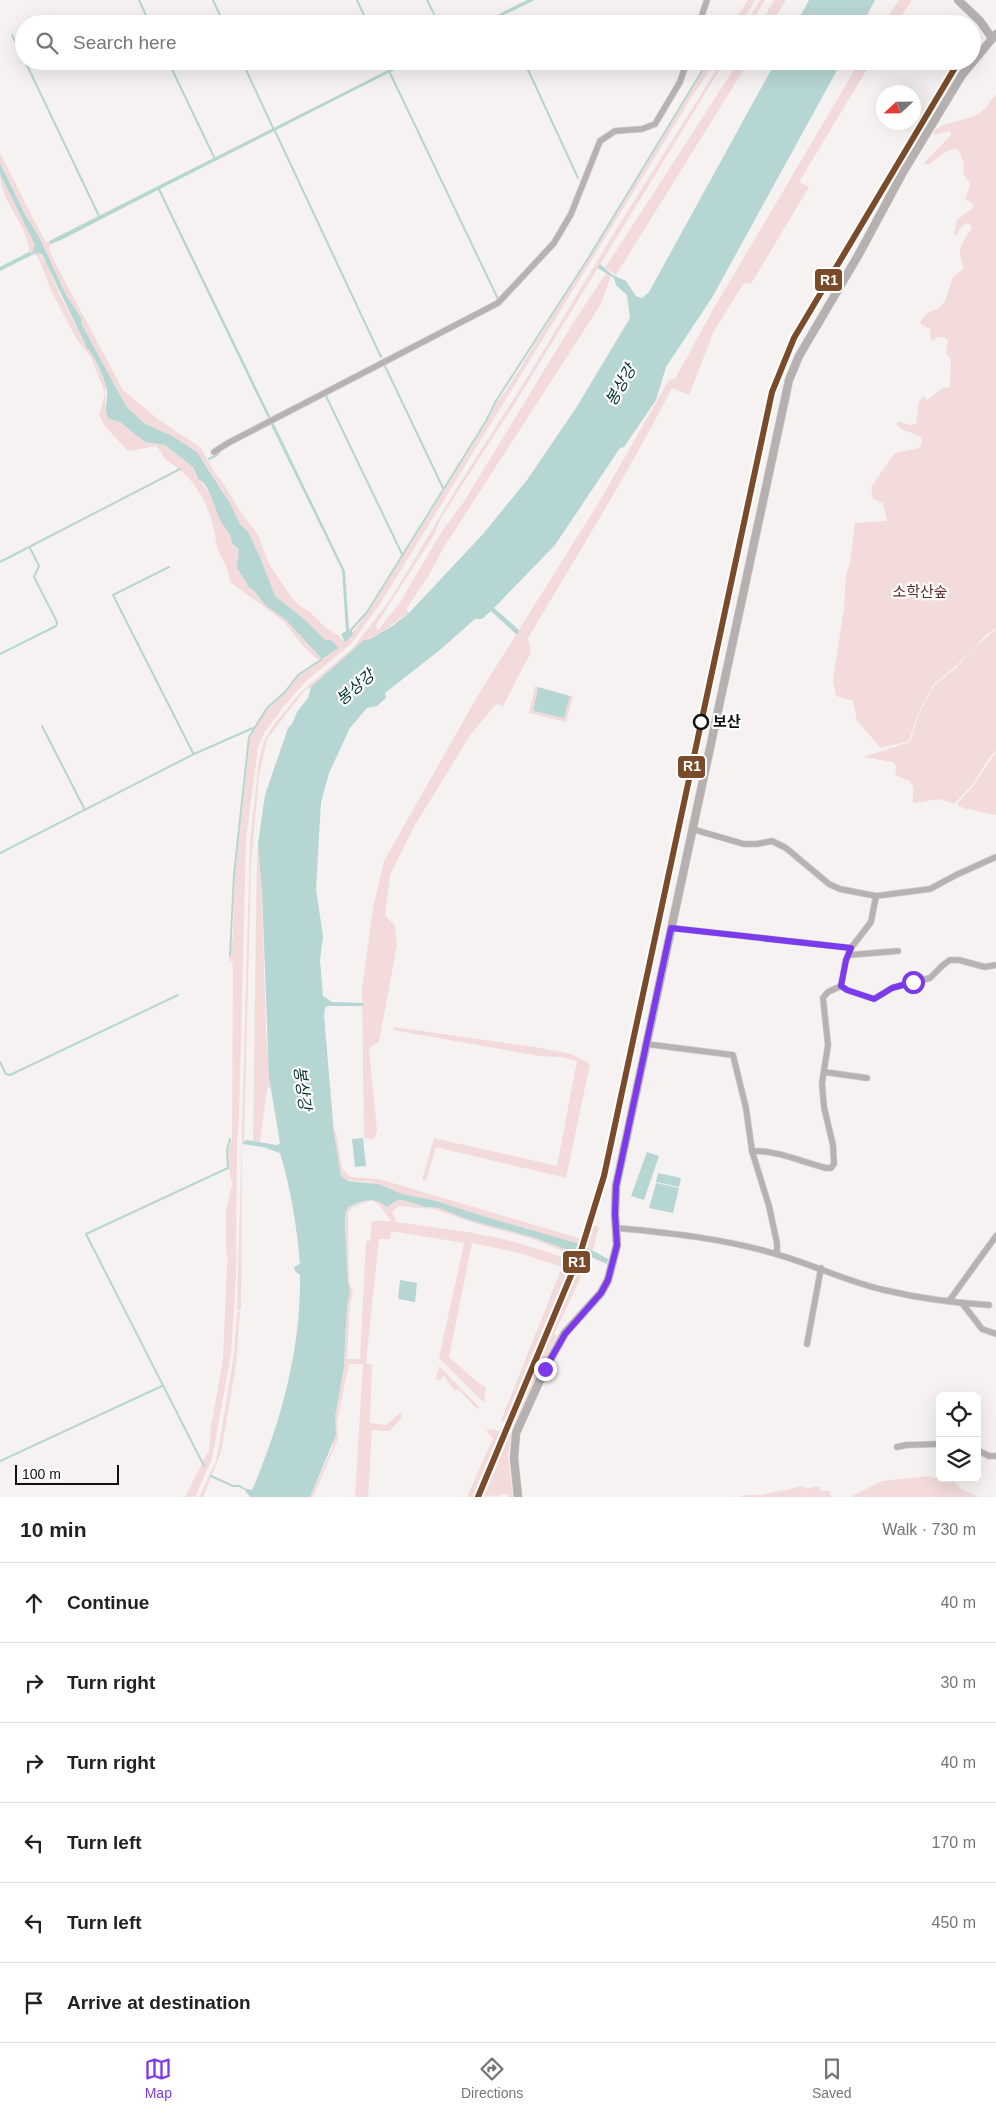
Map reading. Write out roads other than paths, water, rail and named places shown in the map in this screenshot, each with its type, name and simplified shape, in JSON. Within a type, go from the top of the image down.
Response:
[{"type":"main road","points":[[958,0],[974,15]]},
{"type":"main road","points":[[981,22],[994,36],[981,52]]},
{"type":"main road","points":[[518,1497],[514,1458],[516,1433],[545,1369],[565,1334],[601,1293],[613,1264],[617,1245],[616,1186],[776,432],[793,370],[798,356],[859,254],[902,174],[966,70]]},
{"type":"street","points":[[702,15],[706,0]]},
{"type":"street","points":[[214,452],[498,303],[554,243],[571,214],[600,141],[615,130],[642,129],[655,124],[680,82],[684,70]]},
{"type":"street","points":[[692,829],[744,844],[757,844],[772,840],[786,848],[829,884],[876,896],[930,889],[996,857]]},
{"type":"street","points":[[841,986],[851,948],[871,922],[876,896]]},
{"type":"street","points":[[671,928],[851,948]]},
{"type":"street","points":[[848,955],[898,950]]},
{"type":"street","points":[[841,986],[847,990],[874,999],[892,988],[930,978],[950,960],[959,960],[985,967],[996,965]]},
{"type":"street","points":[[752,1151],[765,1151],[832,1168],[834,1164],[833,1145],[822,1094],[828,1045],[823,998],[828,992],[841,986]]},
{"type":"street","points":[[646,1044],[733,1055],[746,1108],[752,1151],[769,1206],[777,1243],[777,1254]]},
{"type":"street","points":[[824,1072],[866,1078]]},
{"type":"street","points":[[617,1228],[658,1232],[726,1243],[777,1254],[883,1290],[962,1303],[990,1305]]},
{"type":"street","points":[[948,1301],[996,1236]]},
{"type":"street","points":[[807,1344],[821,1268]]},
{"type":"street","points":[[962,1303],[982,1328],[996,1334]]},
{"type":"street","points":[[897,1448],[936,1444]]},
{"type":"street","points":[[981,1452],[989,1456],[996,1456]]},
{"type":"water","points":[[527,0],[535,0],[504,15],[497,15]]},
{"type":"water","points":[[809,0],[875,0],[867,15],[801,15]]},
{"type":"water","points":[[388,70],[394,70],[160,189],[271,418],[268,418],[158,190],[63,239],[51,244],[49,241]]},
{"type":"water","name":"봉상강","points":[[771,70],[837,70],[713,296],[666,367],[656,400],[624,447],[620,448],[555,545],[494,608],[519,630],[517,635],[491,611],[482,619],[475,619],[441,649],[385,693],[386,698],[377,706],[367,708],[350,728],[329,773],[321,802],[316,889],[323,936],[320,960],[323,996],[332,1002],[363,1003],[363,1006],[328,1006],[325,1008],[324,1015],[334,1134],[341,1176],[348,1181],[378,1184],[402,1194],[433,1200],[580,1244],[577,1252],[532,1237],[469,1220],[439,1208],[425,1207],[403,1200],[398,1200],[387,1207],[378,1201],[368,1200],[348,1207],[345,1214],[345,1222],[350,1293],[347,1306],[344,1367],[335,1417],[336,1435],[310,1497],[250,1497],[243,1488],[252,1490],[254,1486],[273,1435],[288,1383],[297,1330],[300,1275],[295,1271],[294,1267],[300,1264],[297,1237],[290,1194],[280,1153],[263,1147],[243,1144],[247,1140],[277,1145],[280,1143],[269,1077],[262,891],[258,844],[265,795],[288,728],[308,698],[311,687],[364,640],[370,639],[391,627],[409,613],[483,534],[527,480],[576,408],[630,318],[627,295],[616,285],[614,278],[598,268],[600,264],[611,274],[626,281],[636,296],[642,298],[649,292]]},
{"type":"water","points":[[0,163],[26,216],[39,237],[66,295],[81,318],[82,325],[126,406],[145,424],[172,436],[197,452],[231,505],[240,524],[248,532],[275,596],[304,619],[325,640],[331,640],[339,648],[322,659],[286,620],[265,605],[249,587],[237,568],[239,550],[232,543],[229,534],[220,520],[209,491],[198,479],[193,467],[165,445],[145,442],[120,422],[109,419],[106,409],[107,391],[102,375],[42,254],[33,253],[0,271],[0,267],[29,252],[32,253],[35,245],[0,174]]},
{"type":"water","points":[[273,422],[345,571],[349,629],[353,632],[352,636],[345,642],[341,634],[346,631],[342,570],[270,423]]},
{"type":"water","points":[[538,687],[570,696],[564,718],[533,711]]},
{"type":"water","points":[[363,1138],[366,1166],[355,1167],[352,1139]]},
{"type":"water","points":[[647,1152],[659,1156],[644,1200],[631,1196]]},
{"type":"water","points":[[658,1173],[681,1178],[679,1187],[656,1182]]},
{"type":"water","points":[[656,1183],[679,1188],[673,1213],[649,1208]]},
{"type":"water","points":[[586,1247],[608,1259],[607,1264],[584,1254]]},
{"type":"water","points":[[400,1280],[417,1283],[415,1302],[398,1299]]},
{"type":"waterway","points":[[139,0],[146,15]]},
{"type":"waterway","points":[[213,0],[220,15]]},
{"type":"waterway","points":[[357,0],[364,15]]},
{"type":"waterway","points":[[427,0],[434,15]]},
{"type":"waterway","points":[[12,35],[15,41]]},
{"type":"waterway","points":[[29,70],[99,216]]},
{"type":"waterway","points":[[172,70],[214,157]]},
{"type":"waterway","points":[[246,70],[273,128]]},
{"type":"waterway","points":[[528,70],[578,178]]},
{"type":"waterway","points":[[351,630],[367,612],[486,421],[496,401],[589,257],[703,70]]},
{"type":"waterway","points":[[390,73],[498,299]]},
{"type":"waterway","points":[[275,131],[381,357]]},
{"type":"waterway","points":[[385,366],[443,488]]},
{"type":"waterway","points":[[326,396],[402,554]]},
{"type":"waterway","points":[[209,459],[217,455],[221,450]]},
{"type":"waterway","points":[[0,562],[180,469]]},
{"type":"waterway","points":[[0,654],[56,626],[57,622],[34,577],[39,566],[30,548]]},
{"type":"waterway","points":[[169,567],[113,595],[193,753]]},
{"type":"waterway","points":[[230,956],[234,875],[249,737],[267,708],[285,692],[298,675],[322,659]]},
{"type":"waterway","points":[[42,726],[85,810]]},
{"type":"waterway","points":[[0,853],[194,754],[253,728]]},
{"type":"waterway","points":[[0,1062],[6,1074],[10,1075],[178,995]]},
{"type":"waterway","points":[[204,1466],[86,1234],[228,1168],[227,1150],[230,1139]]},
{"type":"waterway","points":[[0,1461],[162,1386]]},
{"type":"waterway","points":[[211,1476],[233,1486],[243,1488]]},
{"type":"place","name":"보산","points":[[701,722]]},
{"type":"park label","name":"소학산숲","points":[[920,592]]}]
